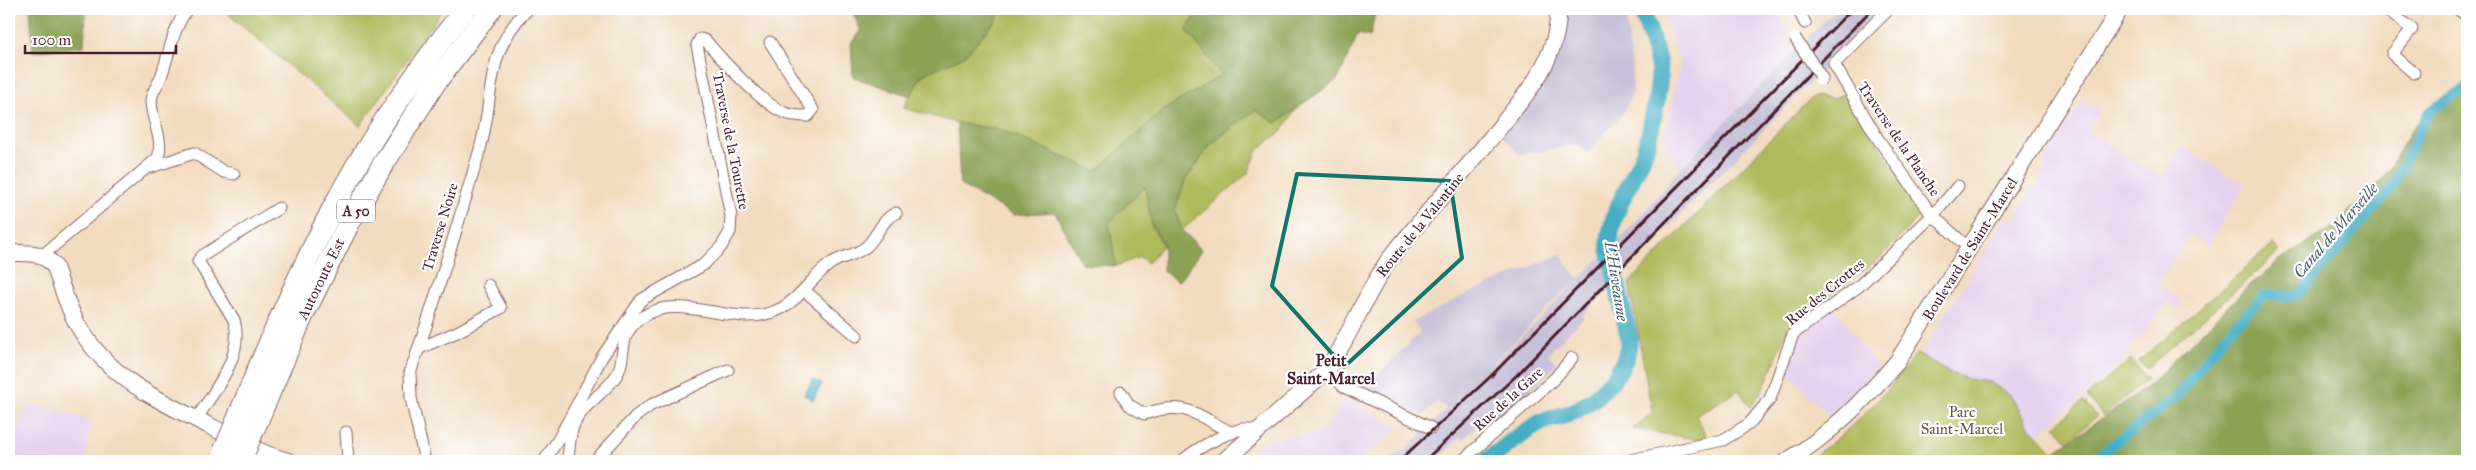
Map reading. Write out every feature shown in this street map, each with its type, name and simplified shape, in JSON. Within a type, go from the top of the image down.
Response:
[{"type":"highway","name":"Autoroute Est","points":[[231,458],[244,427],[283,309],[332,210],[380,127],[429,55],[465,9]]},
{"type":"highway","name":"Autoroute Est","points":[[244,427],[349,223],[382,166],[436,83],[491,9]]},
{"type":"street","points":[[43,255],[158,158],[160,139],[152,110],[152,93],[160,80],[178,24],[187,9]]},
{"type":"street","name":"Traverse Noire","points":[[425,461],[409,384],[410,373],[482,144],[492,71],[508,35],[528,9]]},
{"type":"street","name":"Route de la Valentine","points":[[1503,122],[1529,77],[1545,35],[1548,9]]},
{"type":"street","name":"Route de la Valentine","points":[[1224,461],[1327,370],[1338,354],[1372,285],[1388,261],[1524,98],[1546,61],[1555,35],[1558,9]]},
{"type":"street","points":[[1798,9],[1805,23]]},
{"type":"street","points":[[1840,78],[1834,64],[1889,9]]},
{"type":"street","name":"Boulevard de Saint-Marcel","points":[[1787,461],[1830,431],[1872,392],[1911,341],[2120,9]]},
{"type":"street","points":[[2385,9],[2412,29],[2392,54],[2414,73]]},
{"type":"street","points":[[2458,9],[2467,16]]},
{"type":"street","name":"Traverse de la Planche","points":[[1795,38],[1822,78],[1822,81],[1840,78],[1878,140],[1932,215],[1970,250]]},
{"type":"street","name":"Traverse de la Tourette","points":[[544,461],[558,440],[602,357],[641,300],[703,265],[721,247],[730,232],[731,216],[697,45],[700,40],[706,41],[774,107],[796,116],[808,116],[813,110],[770,42]]},
{"type":"street","points":[[146,168],[194,153],[224,172],[234,174]]},
{"type":"street","name":"Rue des Crottes","points":[[1626,461],[1723,440],[1749,424],[1770,399],[1793,334],[1859,286],[1932,215],[1958,186]]},
{"type":"street","points":[[196,420],[232,357],[237,344],[237,330],[234,320],[198,261],[202,256],[279,208]]},
{"type":"street","points":[[567,461],[573,426],[587,406],[616,376],[627,333],[633,325],[656,310],[668,306],[733,316],[761,316],[784,307],[830,264],[865,248],[888,216],[896,213]]},
{"type":"street","points":[[9,253],[43,255],[55,267],[79,328],[120,376],[146,394],[196,420],[261,452],[288,461]]},
{"type":"street","points":[[418,349],[459,331],[500,308],[488,285]]},
{"type":"street","points":[[804,290],[857,336]]},
{"type":"street","name":"Rue de la Gare","points":[[1462,461],[1555,378],[1572,358]]},
{"type":"street","points":[[594,461],[636,416],[651,405],[728,370]]},
{"type":"street","points":[[1327,370],[1346,388],[1430,428]]},
{"type":"street","points":[[1121,392],[1129,405],[1144,414],[1167,408],[1180,408],[1200,414],[1232,433]]},
{"type":"street","points":[[1182,461],[1191,453],[1232,433],[1243,429],[1259,430]]},
{"type":"street","points":[[346,432],[348,461]]},
{"type":"highlighted area","points":[[1297,174],[1450,181],[1462,258],[1344,367],[1272,286]]},
{"type":"shaded area","points":[[1566,9],[1625,9],[1633,91],[1623,113],[1587,153],[1581,146],[1574,145],[1520,155],[1501,135]]},
{"type":"shaded area","points":[[1662,9],[1780,9],[1788,42],[1794,51],[1681,168],[1664,138],[1680,64]]},
{"type":"shaded area","points":[[1836,9],[1881,9],[1582,316],[1583,318],[1548,354],[1557,364],[1501,419],[1492,411],[1463,440],[1460,437],[1436,461],[1386,461],[1406,449],[1447,409],[1438,401],[1423,415],[1366,387],[1420,332],[1413,322],[1463,296],[1560,254],[1579,279],[1632,226],[1681,168]],"holes":[[[1576,282],[1471,386],[1561,294]]]},
{"type":"shaded area","points":[[2083,100],[2097,109],[2098,113],[2087,131],[2162,178],[2182,146],[2245,185],[2208,245],[2190,234],[2158,284],[2184,302],[2177,308],[2167,302],[2148,329],[2127,348],[2131,353],[2038,435],[2029,426],[2010,395],[1990,382],[1968,379],[1953,374],[1921,355],[2005,220],[2014,220],[2046,169],[2043,161]]},
{"type":"shaded area","points":[[1834,308],[1878,367],[1829,416],[1784,369],[1802,332]]},
{"type":"shaded area","points":[[1345,399],[1399,427],[1359,461],[1240,461],[1269,439],[1325,432]]},
{"type":"shaded area","points":[[30,405],[54,409],[89,420],[86,461],[9,461],[9,442]]},
{"type":"green space","points":[[30,9],[90,9],[86,12],[84,46],[33,52]]},
{"type":"green space","points":[[232,9],[443,9],[360,126],[228,14]]},
{"type":"green space","points":[[851,9],[1000,9],[997,19],[964,56],[922,75],[910,96],[853,77],[851,43],[861,31]]},
{"type":"green space","points":[[1000,9],[1201,9],[1186,30],[1222,75],[1165,109],[1096,171],[1001,130],[957,123],[903,108],[922,75],[964,56],[997,19]]},
{"type":"green space","points":[[1201,9],[1376,9],[1370,37],[1358,34],[1338,79],[1276,123],[1255,110],[1211,144],[1185,181],[1175,211],[1182,230],[1202,250],[1178,282],[1163,271],[1163,244],[1152,226],[1145,187],[1109,223],[1116,266],[1082,264],[1055,212],[1014,215],[960,185],[957,123],[1001,130],[1096,171],[1165,109],[1222,75],[1186,30]]},
{"type":"green space","points":[[2467,87],[2467,461],[2041,461],[2148,386],[2244,290],[2281,259],[2333,227],[2384,177],[2414,126]]},
{"type":"green space","points":[[1845,94],[1907,188],[1925,210],[1880,258],[1789,326],[1764,387],[1750,408],[1739,390],[1696,416],[1707,437],[1700,440],[1633,429],[1652,412],[1629,283],[1813,96],[1833,98]]},
{"type":"green space","points":[[1296,109],[1283,130],[1259,148],[1248,173],[1182,230],[1175,211],[1185,181],[1211,144],[1255,110],[1276,123]]},
{"type":"green space","points":[[1145,186],[1152,226],[1163,244],[1148,263],[1140,257],[1116,266],[1109,223]]},
{"type":"green space","points":[[2273,244],[2280,251],[2146,369],[2139,361]]},
{"type":"green space","name":"Parc Saint-Marcel","points":[[1917,353],[1953,374],[1968,379],[1990,382],[2010,395],[2029,426],[2062,461],[1806,461],[1838,438],[1866,412]]},
{"type":"green space","points":[[2131,359],[2147,379],[2103,416],[2087,396]]},
{"type":"green space","points":[[2083,401],[2097,416],[2068,441],[2055,426]]},
{"type":"water","points":[[813,379],[822,384],[813,400],[804,395]]},
{"type":"waterway","name":"L'Huveaune","points":[[1487,461],[1533,427],[1544,421],[1573,412],[1593,399],[1611,381],[1624,361],[1628,350],[1629,338],[1609,247],[1616,212],[1645,150],[1658,87],[1658,61],[1642,9]]},
{"type":"waterway","name":"Canal de Marseille","points":[[2091,461],[2176,397],[2225,336],[2263,296],[2292,296],[2301,292],[2391,189],[2427,115],[2467,86]]},
{"type":"railway","points":[[1399,461],[1490,377],[1852,9]]},
{"type":"railway","points":[[1424,461],[1517,375],[1872,9]]},
{"type":"district","name":"Petit Saint-Marcel","points":[[1331,369]]}]
